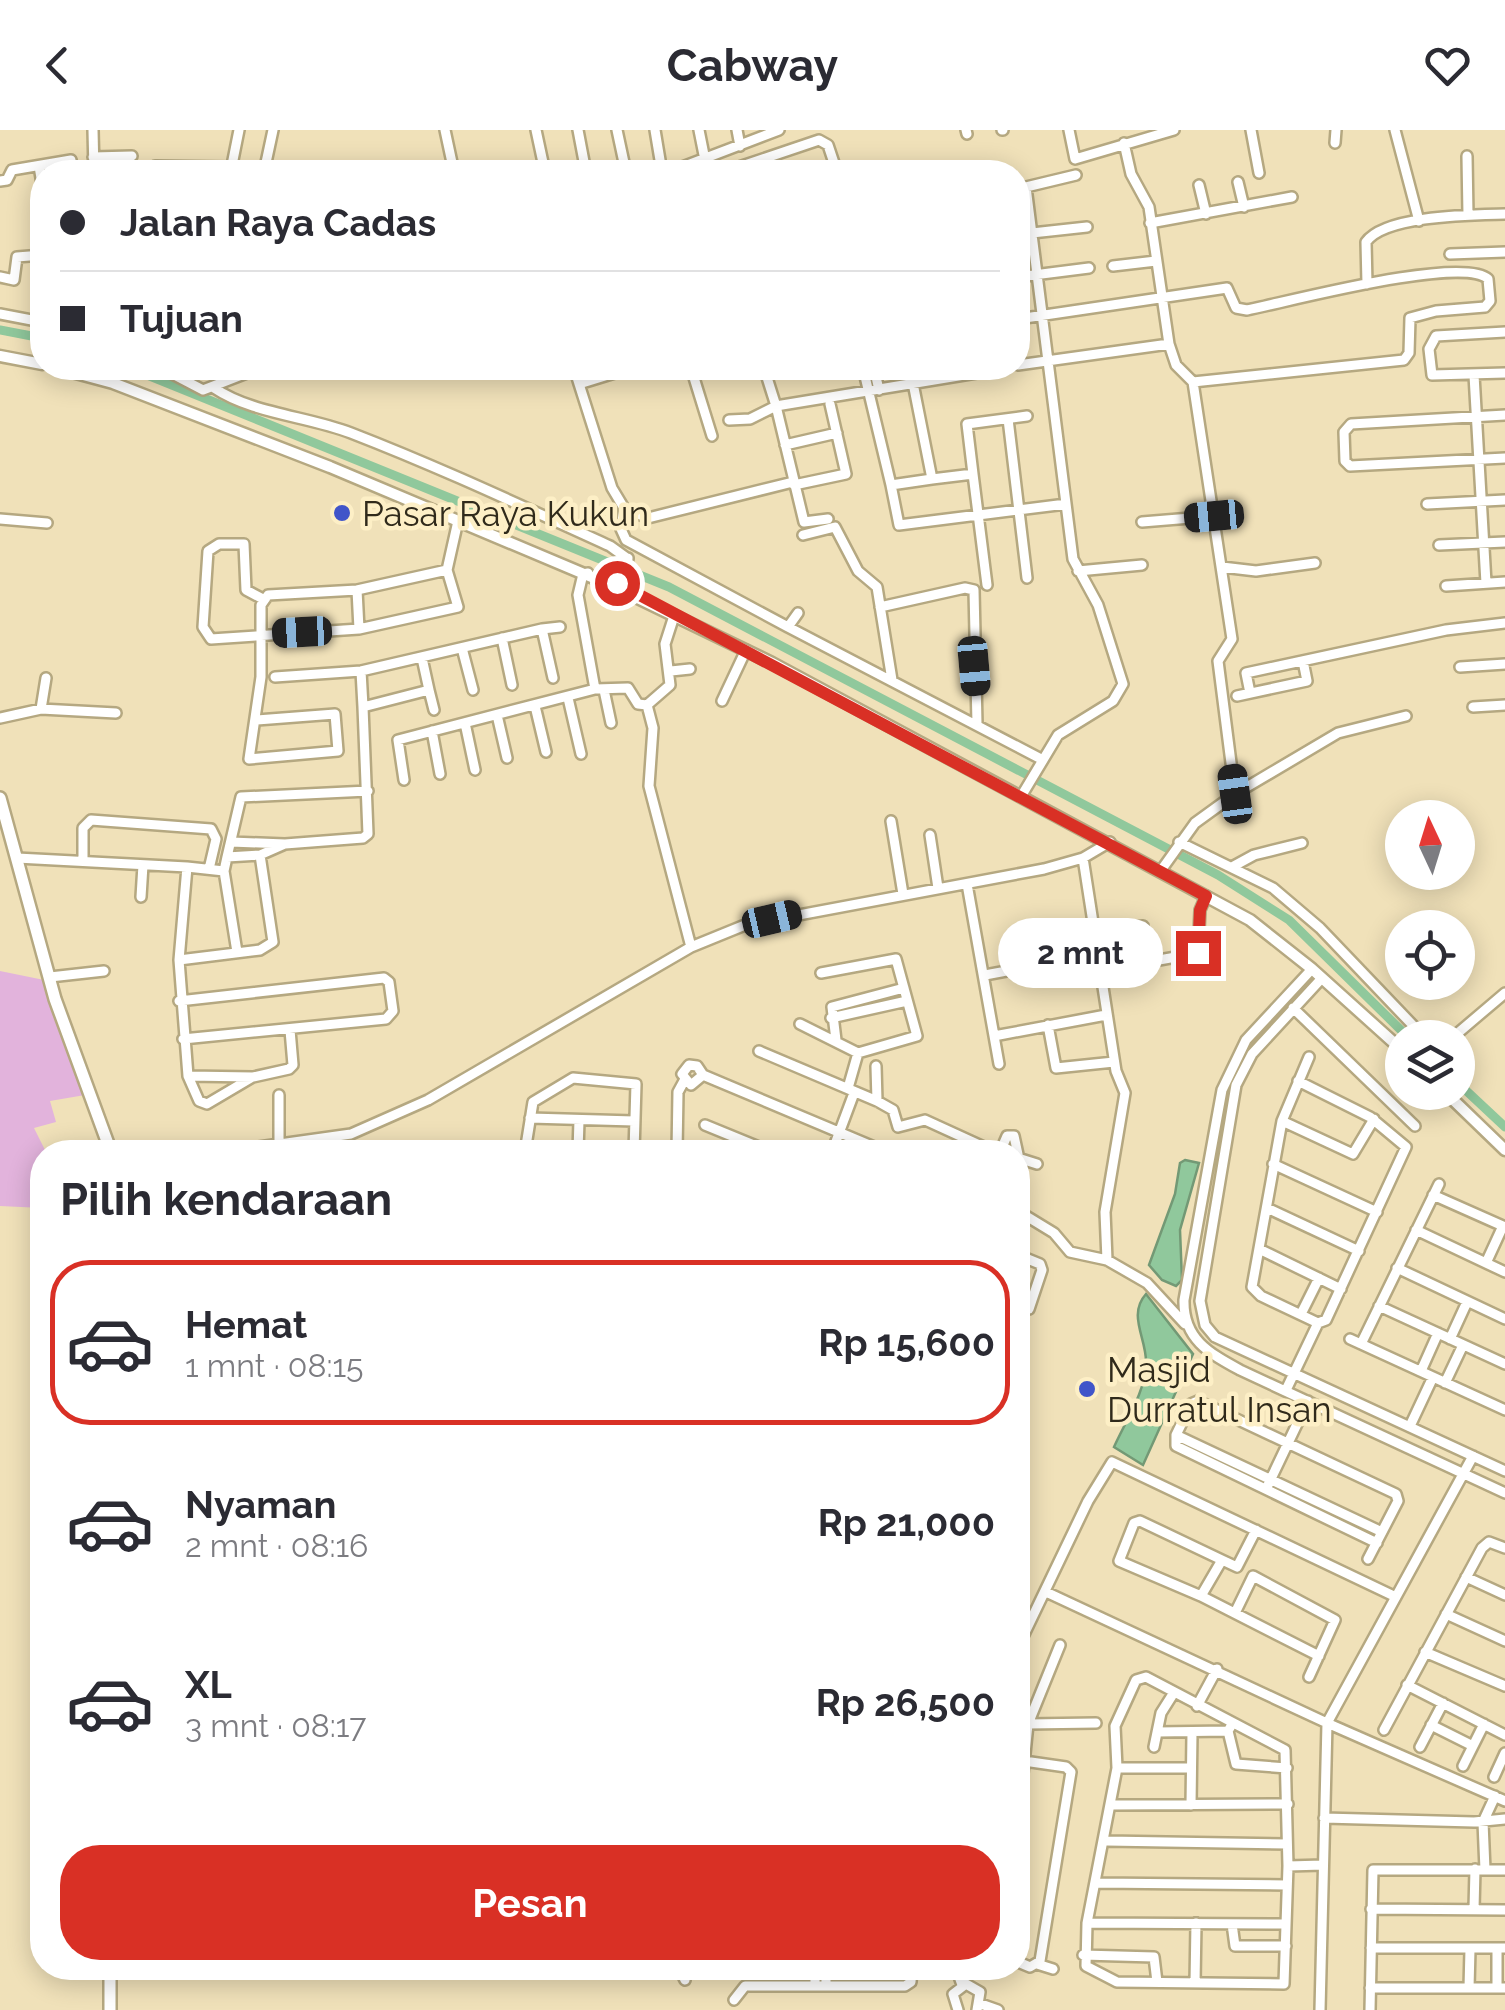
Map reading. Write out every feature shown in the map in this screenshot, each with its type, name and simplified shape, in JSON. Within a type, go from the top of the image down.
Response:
[{"type":"main road","points":[[0,798],[50,978],[108,1140]]},
{"type":"main road","points":[[110,1980],[110,2010]]},
{"type":"street","points":[[93,130],[94,160]]},
{"type":"street","points":[[233,160],[239,130]]},
{"type":"street","points":[[267,160],[273,130]]},
{"type":"street","points":[[446,130],[452,160]]},
{"type":"street","points":[[536,130],[542,160]]},
{"type":"street","points":[[578,130],[584,160]]},
{"type":"street","points":[[617,130],[623,160]]},
{"type":"street","points":[[654,130],[663,160]]},
{"type":"street","points":[[698,130],[702,160]]},
{"type":"street","points":[[737,130],[740,146]]},
{"type":"street","points":[[713,160],[779,130]]},
{"type":"street","points":[[1069,130],[1075,158],[1174,130]]},
{"type":"street","points":[[1251,130],[1259,173]]},
{"type":"street","points":[[1335,144],[1336,130]]},
{"type":"street","points":[[1395,130],[1419,221]]},
{"type":"street","points":[[768,160],[814,141],[825,143],[832,160]]},
{"type":"street","points":[[1124,143],[1131,174],[1148,200],[1161,300],[1176,365],[1194,382],[1232,639],[1218,661],[1235,794]]},
{"type":"street","points":[[94,156],[132,156]]},
{"type":"street","points":[[1466,156],[1468,216]]},
{"type":"street","points":[[0,181],[12,170],[30,167]]},
{"type":"street","points":[[1030,186],[1076,175]]},
{"type":"street","points":[[1238,182],[1244,207]]},
{"type":"street","points":[[1198,185],[1206,214]]},
{"type":"street","points":[[1150,224],[1292,197]]},
{"type":"street","points":[[1368,284],[1369,238],[1376,230],[1419,221],[1505,214]]},
{"type":"street","points":[[1024,790],[1064,729],[1114,702],[1122,688],[1098,605],[1078,571],[1030,224]]},
{"type":"street","points":[[1032,233],[1087,227]]},
{"type":"street","points":[[1450,254],[1505,252]]},
{"type":"street","points":[[0,277],[14,280],[17,257],[30,256]]},
{"type":"street","points":[[1113,266],[1156,261]]},
{"type":"street","points":[[1030,275],[1089,268]]},
{"type":"street","points":[[1030,317],[1227,288],[1236,308],[1247,310],[1430,273],[1478,273],[1488,278],[1490,301],[1480,308],[1414,315],[1408,324],[1409,353],[1404,360],[1194,382]]},
{"type":"street","points":[[0,314],[30,320]]},
{"type":"street","points":[[1505,332],[1434,338],[1429,349],[1430,372],[1505,373]]},
{"type":"street","points":[[1030,364],[1170,344]]},
{"type":"street","points":[[0,356],[30,362]]},
{"type":"street","points":[[1474,375],[1486,584]]},
{"type":"street","points":[[102,380],[458,521],[653,605],[1024,790],[1111,842],[1165,864],[1206,896],[1250,920],[1312,968],[1385,1035]]},
{"type":"street","points":[[209,389],[232,380]]},
{"type":"street","points":[[578,380],[612,488],[624,508],[648,518],[846,474],[830,404]]},
{"type":"street","points":[[579,384],[592,380]]},
{"type":"street","points":[[695,380],[712,436]]},
{"type":"street","points":[[768,380],[804,523],[828,519]]},
{"type":"street","points":[[869,380],[874,391]]},
{"type":"street","points":[[874,380],[900,526],[1066,504]]},
{"type":"street","points":[[912,380],[932,478]]},
{"type":"street","points":[[729,420],[750,419],[776,406],[926,380]]},
{"type":"street","points":[[192,381],[256,406],[346,431],[610,546],[623,570],[653,605]]},
{"type":"street","points":[[987,586],[967,424],[1028,416]]},
{"type":"street","points":[[1505,416],[1350,424],[1344,428],[1350,466],[1505,458]]},
{"type":"street","points":[[1008,419],[1028,578]]},
{"type":"street","points":[[785,445],[837,434]]},
{"type":"street","points":[[891,485],[974,474]]},
{"type":"street","points":[[1427,504],[1505,500]]},
{"type":"street","points":[[624,508],[621,529],[632,546],[977,724],[1041,763]]},
{"type":"street","points":[[1142,522],[1214,516]]},
{"type":"street","points":[[0,519],[46,523]]},
{"type":"street","points":[[448,570],[358,590],[286,592],[263,599],[246,590],[244,544],[220,544],[208,551],[206,636],[359,629],[458,607],[448,570],[458,521]]},
{"type":"street","points":[[803,535],[836,526],[858,570],[877,586],[892,680]]},
{"type":"street","points":[[1439,545],[1505,542]]},
{"type":"street","points":[[623,570],[632,546]]},
{"type":"street","points":[[1222,567],[1256,570],[1316,563]]},
{"type":"street","points":[[1078,571],[1142,564]]},
{"type":"street","points":[[583,574],[623,570]]},
{"type":"street","points":[[583,574],[578,595],[611,723]]},
{"type":"street","points":[[1446,586],[1505,582]]},
{"type":"street","points":[[880,607],[968,588],[974,590],[977,724]]},
{"type":"street","points":[[358,590],[359,629]]},
{"type":"street","points":[[256,720],[335,714],[338,750],[250,760],[263,599]]},
{"type":"street","points":[[788,626],[798,613]]},
{"type":"street","points":[[647,705],[670,685],[665,640],[674,616]]},
{"type":"street","points":[[1250,693],[1246,674],[1446,630],[1505,622]]},
{"type":"street","points":[[275,677],[361,670],[560,628]]},
{"type":"street","points":[[542,629],[552,678]]},
{"type":"street","points":[[502,638],[512,686]]},
{"type":"street","points":[[462,648],[473,690]]},
{"type":"street","points":[[722,701],[746,650]]},
{"type":"street","points":[[422,658],[434,710]]},
{"type":"street","points":[[1237,696],[1307,681],[1303,661]]},
{"type":"street","points":[[1460,666],[1505,664]]},
{"type":"street","points":[[671,671],[690,669]]},
{"type":"street","points":[[231,842],[284,844],[363,838],[370,826],[361,670]]},
{"type":"street","points":[[41,709],[46,678]]},
{"type":"street","points":[[404,780],[398,740],[600,690],[628,688],[636,703],[647,705]]},
{"type":"street","points":[[363,707],[429,690]]},
{"type":"street","points":[[568,698],[581,754]]},
{"type":"street","points":[[647,705],[653,728],[648,786],[691,946]]},
{"type":"street","points":[[1473,706],[1505,705]]},
{"type":"street","points":[[535,706],[546,752]]},
{"type":"street","points":[[0,718],[41,709],[116,713]]},
{"type":"street","points":[[497,715],[507,758]]},
{"type":"street","points":[[1165,864],[1195,823],[1235,794],[1338,733],[1406,716]]},
{"type":"street","points":[[465,723],[475,770]]},
{"type":"street","points":[[432,731],[440,774]]},
{"type":"street","points":[[237,952],[224,871],[241,797],[368,791]]},
{"type":"street","points":[[83,860],[84,824],[108,821],[211,829],[216,838],[209,869]]},
{"type":"street","points":[[891,822],[903,894]]},
{"type":"street","points":[[930,835],[938,888]]},
{"type":"street","points":[[297,1140],[351,1134],[428,1100],[691,946],[745,925],[967,884],[1082,858],[1111,842]]},
{"type":"street","points":[[1232,867],[1254,855],[1302,843]]},
{"type":"street","points":[[227,857],[260,854],[284,844]]},
{"type":"street","points":[[1178,844],[1273,888],[1304,912],[1408,1020]]},
{"type":"street","points":[[179,960],[260,950],[273,942],[260,854]]},
{"type":"street","points":[[17,858],[224,871]]},
{"type":"street","points":[[1082,858],[1114,1062],[1125,1093],[1105,1212],[1107,1260]]},
{"type":"street","points":[[141,897],[143,865]]},
{"type":"street","points":[[187,867],[179,1001],[193,1092],[207,1104],[252,1077],[293,1065],[290,1030]]},
{"type":"street","points":[[967,884],[999,1064]]},
{"type":"street","points":[[1148,962],[1198,953],[1200,910],[1206,896]]},
{"type":"street","points":[[1093,932],[1143,926]]},
{"type":"street","points":[[985,976],[1097,954]]},
{"type":"street","points":[[800,1024],[858,1053],[916,1038],[895,958],[821,972]]},
{"type":"street","points":[[1188,1328],[1184,1310],[1222,1090],[1246,1040],[1312,968]]},
{"type":"street","points":[[50,978],[104,971]]},
{"type":"street","points":[[179,1001],[384,978],[389,982],[393,1011],[389,1017],[184,1039]]},
{"type":"street","points":[[1322,978],[1252,1054],[1236,1086],[1202,1286],[1202,1312],[1214,1337],[1505,1470]]},
{"type":"street","points":[[836,1040],[830,1018],[832,1007],[904,988]]},
{"type":"street","points":[[1473,1020],[1505,993]]},
{"type":"street","points":[[830,1018],[907,1001]]},
{"type":"street","points":[[1294,1008],[1415,1126]]},
{"type":"street","points":[[994,1036],[1106,1014]]},
{"type":"street","points":[[1048,1025],[1056,1068],[1114,1062]]},
{"type":"street","points":[[758,1051],[877,1101],[893,1110],[898,1126],[925,1120],[971,1140]]},
{"type":"street","points":[[836,1140],[858,1053]]},
{"type":"street","points":[[1309,1057],[1282,1121],[1252,1287],[1256,1293],[1318,1323]]},
{"type":"street","points":[[676,1140],[678,1092],[684,1081],[682,1074],[689,1065],[700,1068],[703,1075],[858,1140]]},
{"type":"street","points":[[876,1066],[877,1101]]},
{"type":"street","points":[[684,1081],[696,1085],[703,1075]]},
{"type":"street","points":[[188,1076],[252,1077]]},
{"type":"street","points":[[527,1140],[533,1102],[577,1078],[634,1082],[634,1140]]},
{"type":"street","points":[[1286,1390],[1318,1323],[1326,1320],[1406,1147],[1374,1119],[1298,1081]]},
{"type":"street","points":[[279,1095],[279,1140]]},
{"type":"street","points":[[1464,1110],[1505,1150]]},
{"type":"street","points":[[530,1118],[634,1121]]},
{"type":"street","points":[[1282,1121],[1353,1154],[1374,1119]]},
{"type":"street","points":[[578,1140],[579,1120]]},
{"type":"street","points":[[705,1124],[743,1140]]},
{"type":"street","points":[[1030,1162],[1037,1164]]},
{"type":"street","points":[[1273,1164],[1377,1212]]},
{"type":"street","points":[[1361,1344],[1436,1189],[1504,1227],[1486,1263]]},
{"type":"street","points":[[1267,1208],[1359,1251]]},
{"type":"street","points":[[1030,1219],[1054,1233],[1070,1252],[1107,1260],[1147,1284],[1214,1356],[1505,1493]]},
{"type":"street","points":[[1416,1230],[1505,1272]]},
{"type":"street","points":[[1259,1249],[1341,1289]]},
{"type":"street","points":[[1030,1260],[1040,1264],[1042,1270],[1030,1303]]},
{"type":"street","points":[[1398,1268],[1505,1319]]},
{"type":"street","points":[[1301,1314],[1319,1278]]},
{"type":"street","points":[[1188,1284],[1202,1286]]},
{"type":"street","points":[[1450,1339],[1468,1302]]},
{"type":"street","points":[[1380,1306],[1505,1364]]},
{"type":"street","points":[[1421,1371],[1438,1333]]},
{"type":"street","points":[[1350,1339],[1505,1409]]},
{"type":"street","points":[[1444,1383],[1463,1345]]},
{"type":"street","points":[[1410,1426],[1433,1377]]},
{"type":"street","points":[[1368,1559],[1377,1543],[1398,1501],[1396,1494],[1195,1401],[1176,1436],[1176,1446],[1377,1543]]},
{"type":"street","points":[[1265,1490],[1308,1402]]},
{"type":"street","points":[[1176,1436],[1382,1532]]},
{"type":"street","points":[[1320,2010],[1327,1723],[1473,1456]]},
{"type":"street","points":[[1030,1623],[1110,1463],[1396,1598]]},
{"type":"street","points":[[1309,1677],[1336,1622],[1222,1560],[1140,1521],[1134,1523],[1119,1561],[1202,1596],[1318,1656]]},
{"type":"street","points":[[1237,1568],[1256,1530]]},
{"type":"street","points":[[1384,1730],[1485,1544],[1505,1548]]},
{"type":"street","points":[[1202,1596],[1222,1560]]},
{"type":"street","points":[[1234,1613],[1253,1576]]},
{"type":"street","points":[[1466,1577],[1505,1595]]},
{"type":"street","points":[[1046,1592],[1327,1723],[1500,1798],[1483,1822],[1474,1910]]},
{"type":"street","points":[[1446,1614],[1505,1642]]},
{"type":"street","points":[[1030,1719],[1060,1645]]},
{"type":"street","points":[[1425,1652],[1505,1686]]},
{"type":"street","points":[[1198,1706],[1217,1669]]},
{"type":"street","points":[[1146,1677],[1198,1706],[1230,1728],[1284,1750],[1288,1768],[1288,1866],[1284,1984],[1108,1980],[1086,1966],[1087,1923],[1107,1840],[1118,1768],[1115,1726],[1134,1682],[1146,1677]]},
{"type":"street","points":[[1407,1685],[1505,1735]]},
{"type":"street","points":[[1154,1747],[1161,1713],[1173,1694]]},
{"type":"street","points":[[1420,1747],[1443,1703]]},
{"type":"street","points":[[1030,1724],[1096,1723]]},
{"type":"street","points":[[1463,1766],[1484,1724]]},
{"type":"street","points":[[1431,1725],[1473,1746]]},
{"type":"street","points":[[1157,1732],[1230,1728]]},
{"type":"street","points":[[1230,1728],[1236,1764],[1288,1768]]},
{"type":"street","points":[[1190,1805],[1192,1733]]},
{"type":"street","points":[[1494,1777],[1505,1754]]},
{"type":"street","points":[[1030,1763],[1066,1766],[1071,1772],[1038,1964]]},
{"type":"street","points":[[1118,1768],[1190,1768]]},
{"type":"street","points":[[1112,1804],[1288,1804]]},
{"type":"street","points":[[1324,1818],[1483,1822],[1505,1819]]},
{"type":"street","points":[[1107,1840],[1287,1844]]},
{"type":"street","points":[[1288,1866],[1322,1865]]},
{"type":"street","points":[[1370,2010],[1374,1869],[1505,1870]]},
{"type":"street","points":[[1098,1883],[1286,1885]]},
{"type":"street","points":[[1371,1909],[1505,1910]]},
{"type":"street","points":[[1087,1923],[1286,1924]]},
{"type":"street","points":[[1195,1983],[1196,1924]]},
{"type":"street","points":[[1232,1924],[1235,1946],[1286,1946]]},
{"type":"street","points":[[1370,1988],[1501,1988],[1501,1948],[1371,1948]]},
{"type":"street","points":[[1469,1988],[1470,1948]]},
{"type":"street","points":[[1084,1955],[1154,1957],[1157,1982]]},
{"type":"street","points":[[1030,1966],[1054,1969]]},
{"type":"street","points":[[819,1980],[821,1985]]},
{"type":"street","points":[[821,1985],[822,1980]]},
{"type":"street","points":[[734,2000],[745,1986],[905,1986],[911,1980]]},
{"type":"street","points":[[960,1980],[962,1986]]},
{"type":"street","points":[[962,1986],[977,1988],[979,2007],[998,2010]]},
{"type":"street","points":[[958,2010],[952,1998],[962,1986]]},
{"type":"shaded area","points":[[0,971],[49,981],[85,1095],[50,1101],[56,1122],[34,1128],[40,1140],[30,1140],[30,1207],[0,1206]]},
{"type":"shaded area","points":[[1180,1163],[1199,1163],[1180,1230],[1182,1280],[1176,1286],[1162,1280],[1149,1265],[1175,1194]]},
{"type":"shaded area","points":[[1146,1294],[1193,1354],[1143,1465],[1114,1447],[1145,1374],[1146,1354],[1138,1310]]},
{"type":"waterway","points":[[0,330],[30,336]]},
{"type":"waterway","points":[[160,380],[669,587],[1218,875],[1289,920],[1391,1020]]},
{"type":"waterway","points":[[1475,1099],[1505,1127]]},
{"type":"place","name":"Pasar Raya Kukun","points":[[342,513]]},
{"type":"place","name":"Masjid Durratul Insan","points":[[1087,1389]]},
{"type":"route","points":[[617,583],[1162,869],[1206,896],[1200,910],[1198,953]]}]
